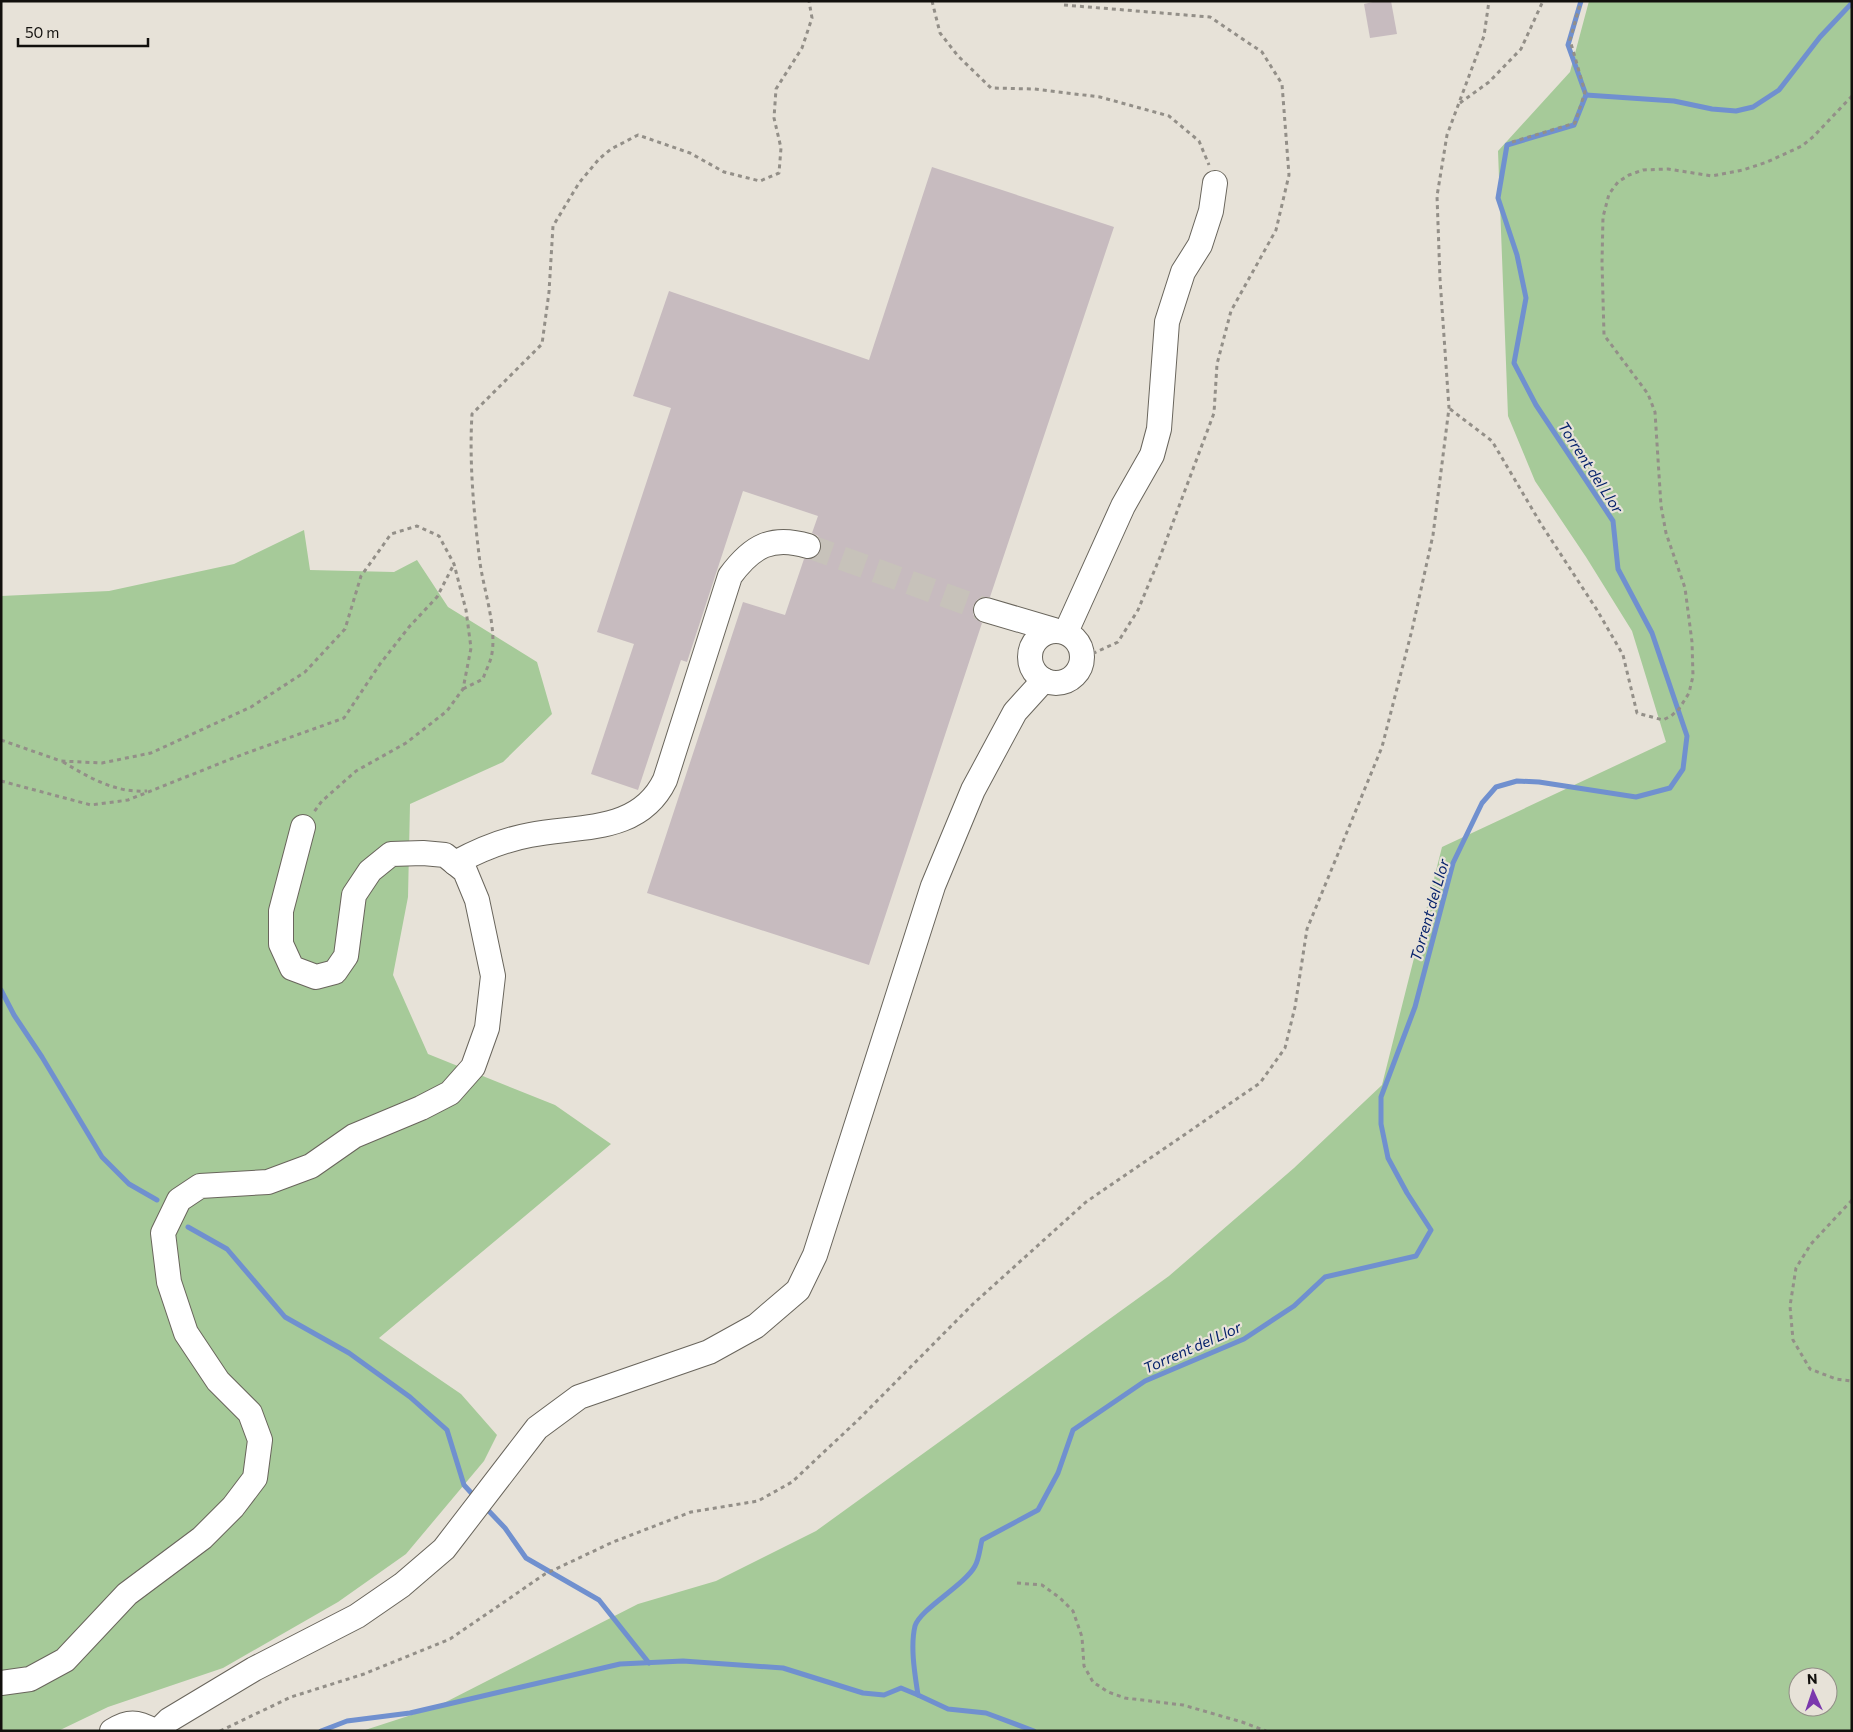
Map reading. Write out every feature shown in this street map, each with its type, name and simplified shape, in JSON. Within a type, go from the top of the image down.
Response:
[{"type":"lane","points":[[1060,631],[1152,455],[1159,429],[1166,322],[1183,272],[1200,245],[1211,211],[1216,183]]},
{"type":"lane","points":[[455,863],[487,847],[507,840],[613,823],[627,818],[644,806],[661,788],[665,780],[730,576],[748,554],[766,544],[789,541],[808,546]]},
{"type":"lane","points":[[986,610],[1060,631],[1078,642],[1083,658],[1081,666],[1070,679],[1062,683],[1053,683],[1044,680],[1033,669],[1030,652],[1038,637],[1045,633],[1060,631]]},
{"type":"lane","points":[[158,1731],[169,1720],[254,1669],[357,1616],[402,1585],[444,1549],[537,1428],[579,1396],[710,1352],[756,1326],[798,1290],[815,1255],[937,878],[973,790],[1015,712],[1044,680]]},
{"type":"lane","points":[[1,1683],[30,1679],[65,1660],[126,1594],[202,1538],[233,1507],[255,1478],[260,1440],[250,1413],[218,1381],[186,1333],[168,1282],[163,1233],[179,1200],[200,1186],[268,1182],[311,1166],[354,1136],[421,1108],[450,1093],[473,1067],[487,1028],[493,976],[478,900],[465,871],[445,856],[423,853],[391,854],[370,871],[354,894],[346,956],[335,972],[316,977],[292,968],[281,944],[281,911],[303,827]]},
{"type":"lane","points":[[112,1731],[123,1724],[142,1724],[154,1731]]},
{"type":"path","points":[[463,689],[482,679],[491,656],[492,623],[481,565],[474,512],[471,440],[472,414],[542,344],[549,292],[553,226],[579,183],[599,159],[611,149],[638,135],[690,153],[724,172],[760,181],[780,173],[781,148],[774,118],[776,89],[802,48],[812,18],[809,1]]},
{"type":"path","points":[[932,1],[940,33],[958,56],[991,88],[1034,90],[1100,97],[1168,116],[1199,141],[1216,183]]},
{"type":"path","points":[[220,1731],[291,1697],[364,1674],[450,1639],[545,1574],[613,1542],[691,1512],[758,1501],[792,1482],[858,1420],[973,1304],[1086,1202],[1260,1083],[1285,1048],[1295,1007],[1307,929],[1382,746],[1412,630],[1433,535],[1449,408],[1440,279],[1437,196],[1447,135],[1484,36],[1489,1]]},
{"type":"path","points":[[1459,103],[1489,82],[1520,49],[1543,1]]},
{"type":"path","points":[[1512,142],[1575,123],[1585,92],[1570,40],[1581,1]]},
{"type":"path","points":[[1064,5],[1210,17],[1262,52],[1282,84],[1289,175],[1276,230],[1231,311],[1217,364],[1214,413],[1138,610],[1118,642],[1083,658]]},
{"type":"path","points":[[1449,408],[1492,441],[1541,524],[1597,610],[1623,655],[1637,713],[1663,720],[1671,716],[1679,709],[1689,693],[1693,676],[1693,659],[1685,588],[1666,533],[1661,506],[1655,412],[1648,394],[1604,335],[1603,216],[1609,194],[1618,182],[1629,175],[1643,170],[1668,169],[1712,176],[1743,170],[1766,162],[1802,146],[1852,96]]},
{"type":"path","points":[[61,761],[102,763],[151,754],[250,706],[305,672],[345,629],[361,576],[391,534],[417,526],[439,536],[454,564],[466,610],[471,648],[463,689],[447,711],[406,743],[356,771],[322,801],[303,827]]},
{"type":"path","points":[[1,781],[91,805],[128,800],[241,755],[344,718],[380,664],[409,626],[437,597],[454,564]]},
{"type":"path","points":[[1,740],[61,761],[95,781],[118,790],[140,792],[153,790]]},
{"type":"path","points":[[1852,1200],[1811,1244],[1796,1268],[1790,1306],[1794,1340],[1810,1369],[1836,1379],[1852,1381]]},
{"type":"path","points":[[1017,1583],[1042,1585],[1060,1598],[1073,1611],[1082,1637],[1084,1666],[1093,1682],[1108,1692],[1125,1698],[1183,1705],[1266,1731]]},
{"type":"green space","points":[[1589,1],[1852,1],[1852,1731],[362,1731],[436,1707],[638,1604],[716,1581],[816,1531],[1169,1276],[1294,1168],[1382,1085],[1442,847],[1666,742],[1632,631],[1586,557],[1535,481],[1508,416],[1498,151],[1570,72]]},
{"type":"green space","points":[[304,530],[310,570],[394,572],[417,560],[448,607],[537,662],[552,714],[503,762],[410,804],[408,897],[393,975],[428,1054],[555,1105],[611,1144],[379,1338],[461,1394],[497,1435],[484,1461],[406,1554],[338,1602],[223,1668],[108,1707],[58,1731],[1,1731],[1,596],[109,591],[234,564]]},
{"type":"building","points":[[1377,1],[1391,1],[1397,34],[1370,38],[1364,4]]},
{"type":"building","points":[[932,167],[1114,227],[990,597],[982,597],[973,606],[973,614],[982,623],[869,965],[647,893],[743,602],[785,615],[804,559],[812,559],[818,556],[821,550],[821,542],[818,536],[812,533],[818,516],[743,491],[687,662],[681,660],[638,790],[591,774],[634,644],[597,632],[671,408],[633,396],[669,291],[869,360]]},
{"type":"waterway","name":"Torrent del Llor","points":[[1034,1731],[986,1713],[948,1709],[918,1695],[913,1643],[915,1626],[919,1619],[970,1573],[975,1566],[982,1540],[1038,1510],[1058,1473],[1073,1430],[1145,1381],[1244,1339],[1294,1306],[1325,1277],[1416,1256],[1431,1230],[1407,1193],[1388,1158],[1381,1124],[1381,1097],[1415,1007],[1453,863],[1482,803],[1496,787],[1517,781],[1539,782],[1636,797],[1670,788],[1683,769],[1687,736],[1652,633],[1618,569],[1613,521],[1536,405],[1514,363],[1526,298],[1517,255],[1498,198],[1507,145],[1574,125],[1586,95],[1568,45],[1581,1]]},
{"type":"waterway","points":[[1586,95],[1674,101],[1712,109],[1736,111],[1753,107],[1779,90],[1820,37],[1852,3]]},
{"type":"waterway","points":[[1,990],[14,1015],[42,1057],[102,1157],[129,1184],[157,1200]]},
{"type":"waterway","points":[[188,1227],[227,1249],[285,1317],[349,1353],[410,1397],[447,1430],[464,1485],[475,1497]]},
{"type":"waterway","points":[[485,1507],[505,1528],[526,1558],[599,1600],[649,1663]]},
{"type":"waterway","points":[[321,1731],[347,1721],[410,1713],[620,1664],[683,1661],[783,1668],[863,1693],[884,1695],[901,1688],[918,1695]]},
{"type":"tunnel","points":[[808,546],[986,610]]}]
